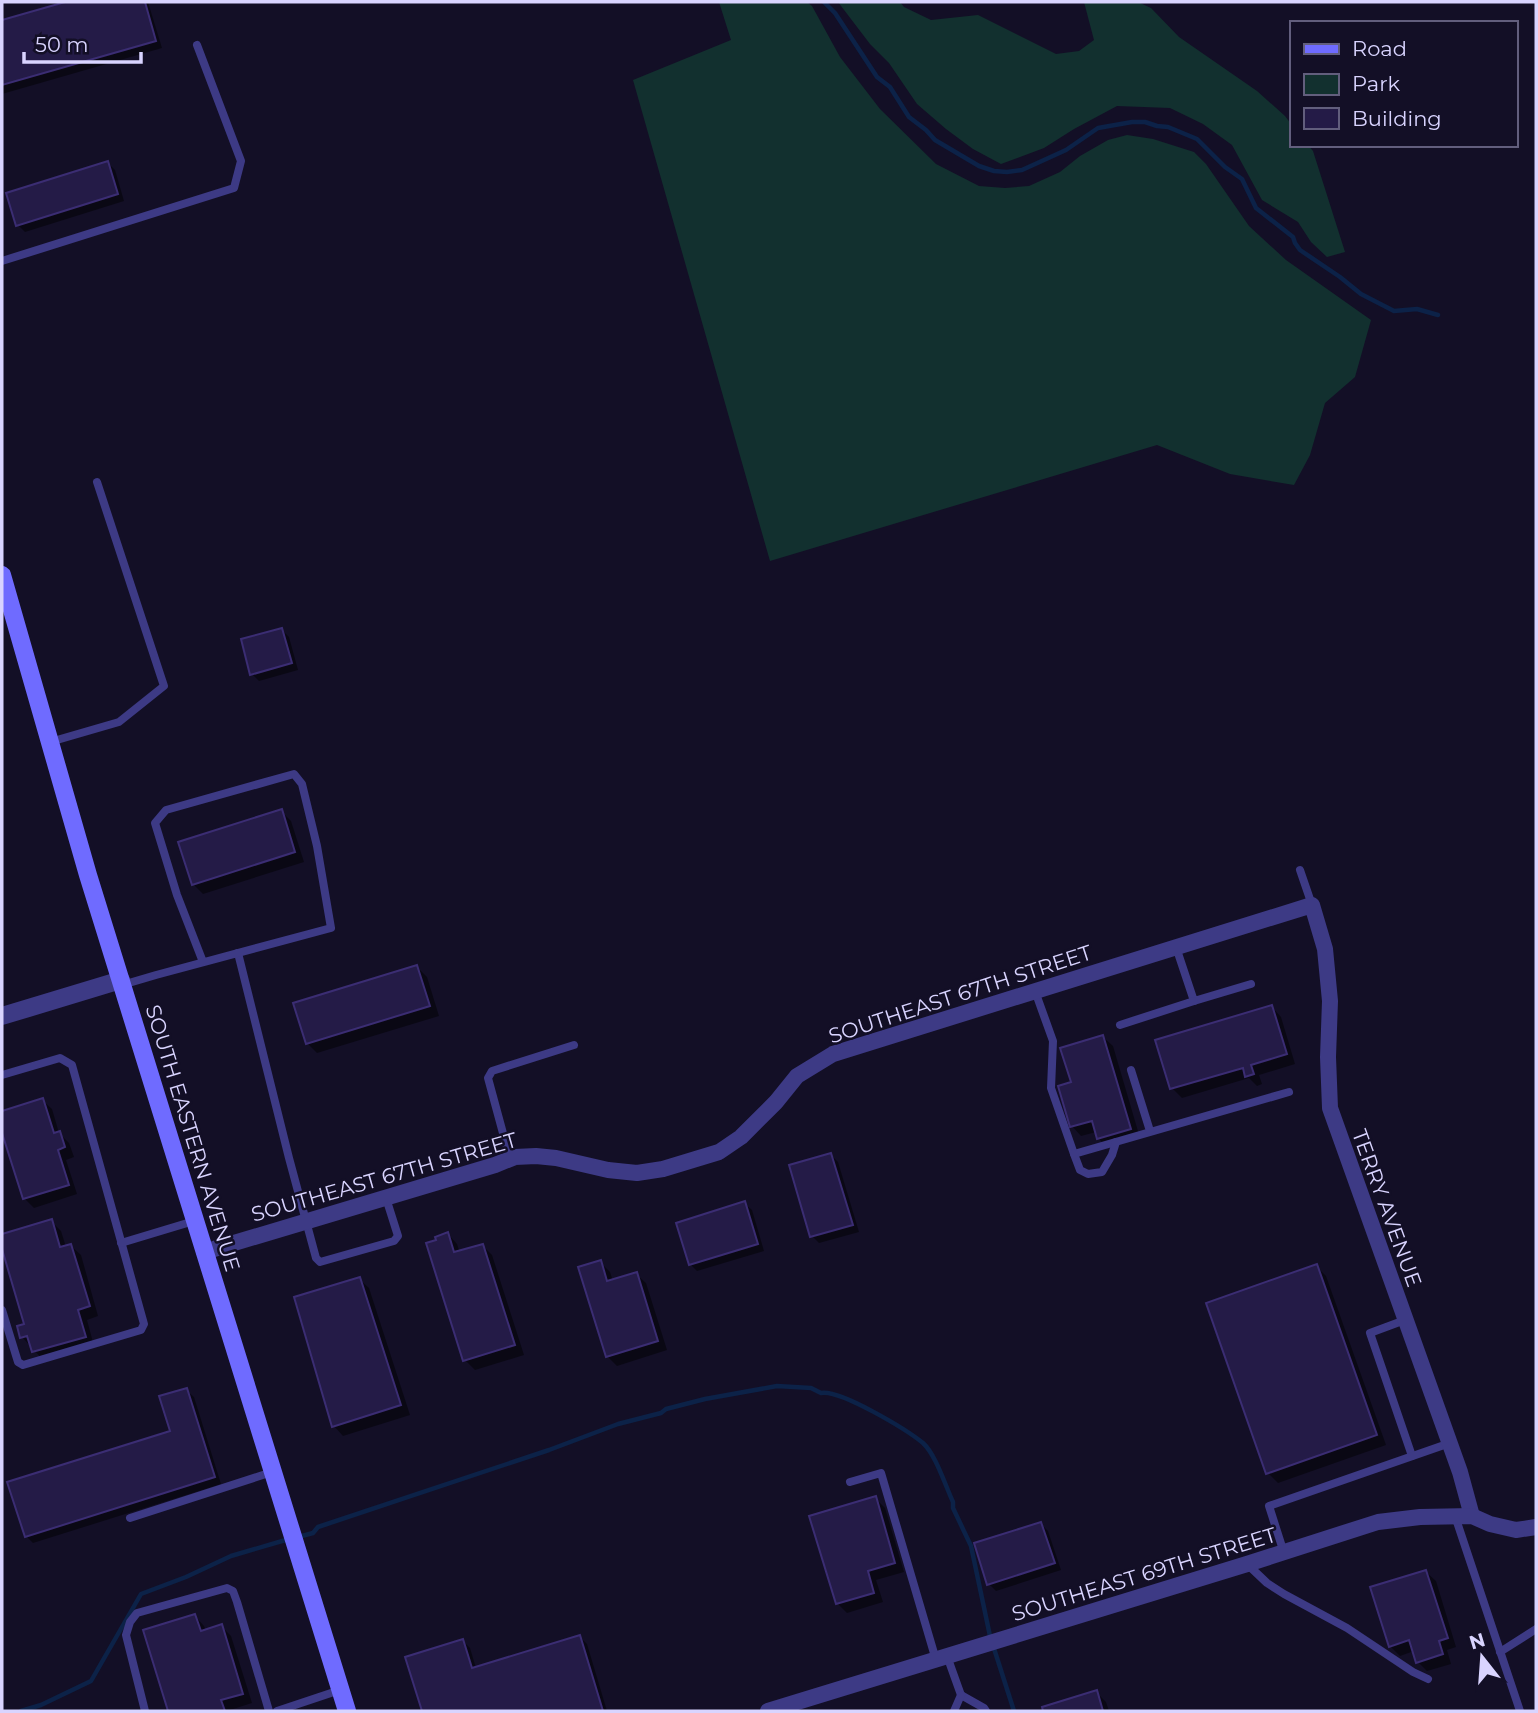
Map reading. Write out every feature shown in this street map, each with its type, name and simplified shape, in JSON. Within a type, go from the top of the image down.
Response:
[{"type":"main road","name":"SOUTH EASTERN AVENUE","points":[[2,575],[121,983],[347,1711]]},
{"type":"street","name":"SOUTHEAST 67TH STREET","points":[[204,1252],[515,1157],[556,1158],[608,1170],[637,1173],[663,1169],[719,1152],[741,1137],[776,1102],[797,1076],[833,1054],[1312,905]]},
{"type":"street","name":"TERRY AVENUE","points":[[1312,905],[1325,949],[1330,1001],[1330,1108],[1461,1472],[1472,1516]]},
{"type":"street","points":[[2,1016],[121,983]]},
{"type":"street","name":"SOUTHEAST 69TH STREET","points":[[768,1711],[1378,1522],[1420,1517],[1472,1516],[1490,1524],[1516,1530],[1536,1527]]},
{"type":"lane","points":[[2,261],[234,188],[242,161],[197,46]]},
{"type":"lane","points":[[50,743],[119,722],[164,686],[97,482]]},
{"type":"lane","points":[[121,983],[203,962],[331,928],[317,846],[302,784],[294,774],[166,810],[155,823],[177,895],[203,962]]},
{"type":"lane","points":[[1300,870],[1312,905]]},
{"type":"lane","points":[[1176,947],[1194,1001]]},
{"type":"lane","points":[[237,953],[316,1258],[320,1262],[394,1241],[398,1236],[386,1198]]},
{"type":"lane","points":[[1120,1025],[1251,984]]},
{"type":"lane","points":[[1035,991],[1052,1041],[1051,1088],[1080,1170],[1088,1174],[1102,1172],[1116,1142]]},
{"type":"lane","points":[[510,1159],[488,1078],[492,1071],[574,1045]]},
{"type":"lane","points":[[2,1074],[60,1058],[72,1065],[144,1324],[141,1330],[20,1365],[2,1310]]},
{"type":"lane","points":[[1131,1070],[1150,1131]]},
{"type":"lane","points":[[1074,1154],[1289,1092]]},
{"type":"lane","points":[[121,1243],[194,1221]]},
{"type":"lane","points":[[1405,1320],[1370,1334],[1412,1456]]},
{"type":"lane","points":[[1284,1553],[1269,1506],[1450,1443]]},
{"type":"lane","points":[[130,1518],[272,1472]]},
{"type":"lane","points":[[850,1482],[881,1473],[942,1658],[961,1695],[986,1711]]},
{"type":"lane","points":[[1455,1516],[1520,1711]]},
{"type":"lane","points":[[1247,1564],[1266,1583],[1347,1628],[1428,1679]]},
{"type":"lane","points":[[145,1711],[126,1635],[130,1622],[137,1613],[227,1588],[233,1591],[237,1602],[269,1711]]},
{"type":"lane","points":[[1500,1652],[1536,1629]]},
{"type":"lane","points":[[277,1711],[340,1690]]},
{"type":"lane","points":[[954,1711],[961,1695]]},
{"type":"green space","points":[[719,2],[807,2],[812,6],[840,57],[880,109],[936,164],[979,186],[1029,186],[1060,172],[1080,156],[1108,140],[1127,135],[1153,139],[1194,152],[1206,164],[1249,226],[1286,260],[1371,320],[1355,377],[1325,403],[1310,455],[1294,485],[1230,474],[1157,445],[770,561],[633,80],[731,40]]},
{"type":"green space","points":[[838,2],[900,2],[904,7],[931,20],[978,15],[1056,54],[1079,51],[1094,40],[1084,2],[1138,2],[1151,8],[1179,37],[1257,91],[1285,116],[1290,123],[1290,147],[1310,147],[1313,151],[1345,252],[1327,257],[1311,242],[1298,222],[1262,200],[1232,145],[1203,124],[1170,108],[1117,106],[1044,148],[1001,164],[973,149],[917,104],[889,63],[870,44]]},
{"type":"building","points":[[65,2],[145,2],[156,41],[2,85],[2,20]]},
{"type":"building","points":[[108,161],[118,194],[16,226],[6,193]]},
{"type":"building","points":[[282,628],[292,663],[250,675],[241,639]]},
{"type":"building","points":[[282,809],[295,852],[192,885],[178,842]]},
{"type":"building","points":[[417,965],[430,1006],[306,1044],[293,1003]]},
{"type":"building","points":[[1272,1005],[1287,1054],[1251,1065],[1254,1074],[1245,1077],[1243,1068],[1170,1089],[1155,1040]]},
{"type":"building","points":[[1103,1035],[1131,1129],[1097,1139],[1092,1121],[1070,1127],[1058,1086],[1071,1082],[1060,1048]]},
{"type":"building","points":[[43,1098],[54,1133],[60,1131],[65,1147],[58,1150],[69,1185],[23,1199],[2,1133],[2,1111]]},
{"type":"building","points":[[831,1153],[853,1225],[810,1237],[789,1165]]},
{"type":"building","points":[[745,1201],[758,1244],[689,1265],[676,1223]]},
{"type":"building","points":[[52,1219],[60,1247],[71,1244],[90,1306],[78,1310],[86,1337],[32,1352],[27,1336],[20,1338],[17,1326],[24,1324],[2,1249],[2,1234]]},
{"type":"building","points":[[448,1232],[454,1252],[483,1244],[515,1345],[463,1361],[426,1243]]},
{"type":"building","points":[[601,1260],[607,1281],[637,1272],[658,1341],[606,1357],[578,1267]]},
{"type":"building","points":[[1317,1264],[1377,1435],[1266,1474],[1206,1303]]},
{"type":"building","points":[[360,1277],[401,1405],[332,1427],[294,1297]]},
{"type":"building","points":[[187,1388],[215,1477],[25,1537],[7,1482],[170,1431],[159,1396]]},
{"type":"building","points":[[876,1496],[895,1563],[868,1571],[874,1593],[836,1604],[809,1516]]},
{"type":"building","points":[[1041,1522],[1055,1563],[987,1585],[974,1543]]},
{"type":"building","points":[[1426,1570],[1448,1638],[1439,1641],[1443,1654],[1416,1663],[1409,1640],[1389,1647],[1370,1587]]},
{"type":"building","points":[[195,1614],[201,1631],[222,1624],[243,1694],[221,1700],[225,1711],[168,1711],[143,1630]]},
{"type":"building","points":[[580,1635],[603,1711],[422,1711],[405,1657],[463,1639],[472,1668]]},
{"type":"building","points":[[1097,1690],[1103,1711],[1043,1711],[1042,1707]]},
{"type":"waterway","points":[[824,2],[835,13],[877,77],[890,87],[909,117],[935,140],[979,166],[994,171],[1022,170],[1066,150],[1098,128],[1132,122],[1168,127],[1197,139],[1225,167],[1242,179],[1256,208],[1293,237],[1300,250],[1361,294],[1394,311],[1417,309],[1438,315]]},
{"type":"waterway","points":[[298,1537],[313,1533],[318,1527],[549,1450],[618,1424],[661,1413],[666,1409],[777,1386],[811,1388],[821,1393],[843,1397],[889,1420],[928,1448],[971,1546],[990,1636],[1014,1711]]},
{"type":"waterway","points":[[21,1711],[41,1705],[91,1681],[141,1594],[231,1556],[289,1539]]}]
